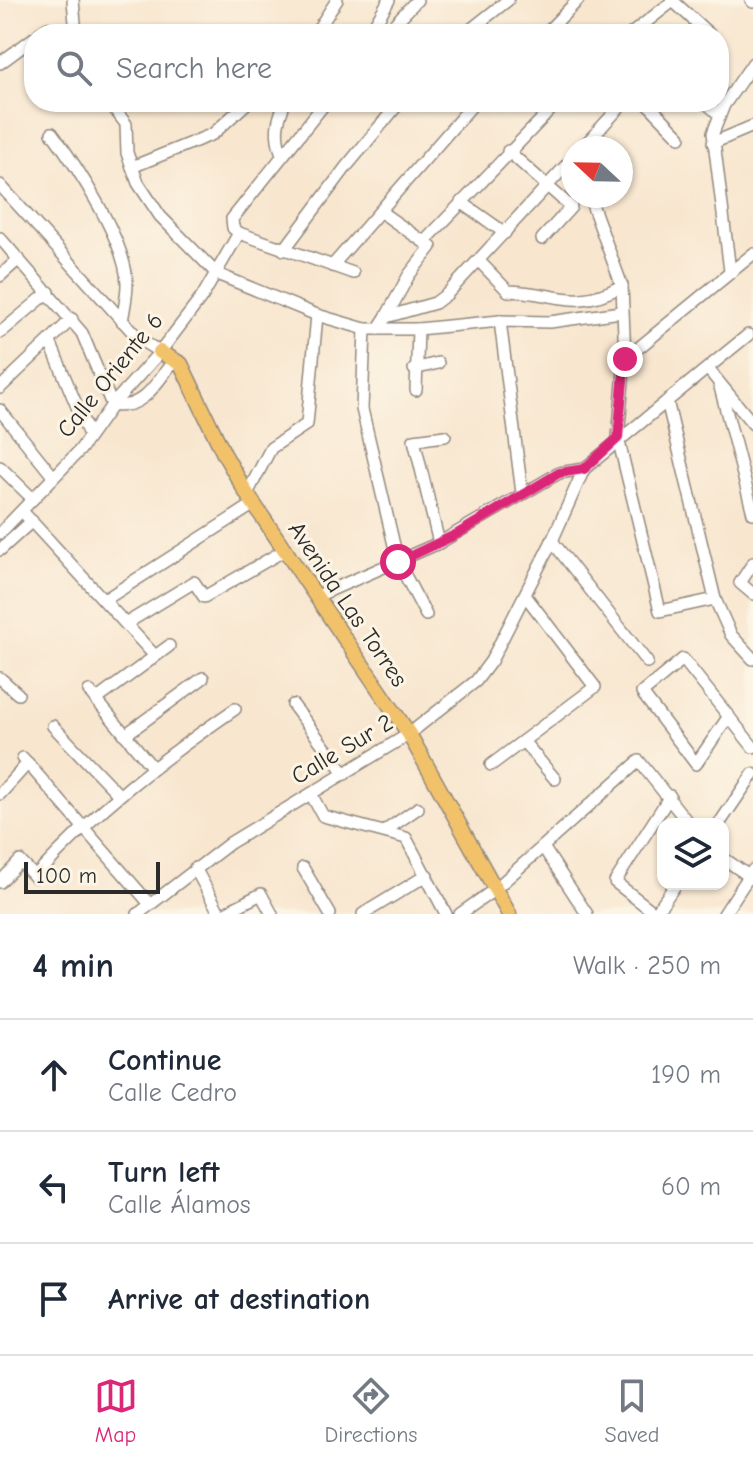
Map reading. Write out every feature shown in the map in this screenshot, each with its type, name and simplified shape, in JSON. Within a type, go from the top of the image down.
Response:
[{"type":"main road","points":[[160,352],[175,359]]},
{"type":"main road","name":"Avenida Las Torres","points":[[175,359],[181,364],[224,454],[251,499],[409,734],[509,914]]},
{"type":"street","points":[[73,0],[75,24]]},
{"type":"street","points":[[321,24],[337,0]]},
{"type":"street","points":[[375,24],[389,0]]},
{"type":"street","points":[[394,24],[417,0]]},
{"type":"street","points":[[478,24],[508,0]]},
{"type":"street","points":[[555,24],[578,0]]},
{"type":"street","points":[[645,24],[670,1],[697,24]]},
{"type":"street","points":[[0,63],[24,45]]},
{"type":"street","points":[[729,101],[753,63]]},
{"type":"street","points":[[117,112],[126,124],[127,153],[138,183],[160,216],[217,274],[317,315],[372,329],[418,329],[500,321],[550,322],[621,312]]},
{"type":"street","points":[[132,167],[213,134],[237,112]]},
{"type":"street","points":[[281,112],[276,123],[276,140],[282,154]]},
{"type":"street","points":[[318,112],[232,219],[233,228],[284,250],[353,273]]},
{"type":"street","points":[[284,250],[392,112]]},
{"type":"street","points":[[332,266],[466,112]]},
{"type":"street","points":[[426,615],[398,562],[362,409],[372,329],[386,317],[428,245],[461,202],[548,112]]},
{"type":"street","points":[[593,136],[615,112]]},
{"type":"street","points":[[656,112],[680,137]]},
{"type":"street","points":[[717,112],[720,115]]},
{"type":"street","points":[[722,112],[713,133],[713,143],[730,271]]},
{"type":"street","points":[[713,143],[751,128],[753,143]]},
{"type":"street","points":[[598,136],[599,129]]},
{"type":"street","points":[[52,133],[84,176],[120,257],[127,281],[122,321]]},
{"type":"street","points":[[508,151],[571,207],[542,239]]},
{"type":"street","points":[[386,317],[435,303],[479,261],[561,171]]},
{"type":"street","points":[[0,185],[139,339],[160,352]]},
{"type":"street","points":[[461,202],[505,233]]},
{"type":"street","points":[[593,208],[622,286],[625,359],[618,438],[660,611],[715,599]]},
{"type":"street","points":[[381,212],[428,245]]},
{"type":"street","name":"Calle Oriente 6","points":[[0,533],[52,475],[80,450],[112,405],[160,352],[217,274],[239,233]]},
{"type":"street","points":[[0,238],[72,319],[91,351],[112,405],[126,408],[138,404],[175,359]]},
{"type":"street","points":[[625,359],[753,254]]},
{"type":"street","points":[[0,276],[19,259]]},
{"type":"street","points":[[479,261],[508,291],[534,291],[572,302],[596,299],[622,286]]},
{"type":"street","points":[[0,333],[49,292]]},
{"type":"street","points":[[106,599],[251,499],[271,448],[299,431],[310,416],[317,315]]},
{"type":"street","points":[[0,388],[72,319]]},
{"type":"street","points":[[500,321],[522,493]]},
{"type":"street","points":[[416,390],[414,369],[418,329]]},
{"type":"street","points":[[317,596],[439,543],[559,473],[584,469],[618,438],[748,335]]},
{"type":"street","points":[[50,342],[89,435]]},
{"type":"street","points":[[414,369],[438,363]]},
{"type":"street","points":[[708,369],[753,424]]},
{"type":"street","points":[[719,383],[753,513]]},
{"type":"street","points":[[667,401],[715,599],[731,635],[753,659]]},
{"type":"street","points":[[0,410],[52,475]]},
{"type":"street","points":[[439,543],[414,440],[445,436]]},
{"type":"street","points":[[0,467],[33,499]]},
{"type":"street","name":"Calle Sur 2","points":[[143,910],[195,868],[409,734],[476,681],[491,661],[525,595],[584,469]]},
{"type":"street","points":[[22,511],[106,599],[155,656]]},
{"type":"street","points":[[0,550],[32,521]]},
{"type":"street","points":[[552,541],[647,662]]},
{"type":"street","points":[[127,623],[194,582],[204,597],[285,550]]},
{"type":"street","points":[[753,563],[740,583],[753,594]]},
{"type":"street","points":[[491,765],[595,687],[525,595]]},
{"type":"street","points":[[152,767],[93,695],[169,646]]},
{"type":"street","points":[[729,716],[696,764],[642,693],[683,659],[729,716],[753,747]]},
{"type":"street","points":[[0,678],[18,694]]},
{"type":"street","points":[[125,735],[203,678]]},
{"type":"street","points":[[293,705],[345,774]]},
{"type":"street","points":[[0,882],[20,861],[35,877],[81,826],[152,767],[235,709]]},
{"type":"street","points":[[53,726],[119,795]]},
{"type":"street","points":[[523,741],[555,779]]},
{"type":"street","points":[[0,794],[26,760],[81,826],[143,910]]},
{"type":"street","points":[[460,914],[494,890],[639,761],[685,818]]},
{"type":"street","points":[[723,818],[753,774]]},
{"type":"street","points":[[311,794],[323,816],[406,838],[446,914]]},
{"type":"street","points":[[670,796],[615,882],[655,914],[672,890]]},
{"type":"street","points":[[385,831],[418,808]]},
{"type":"street","points":[[543,847],[587,914]]},
{"type":"street","points":[[724,914],[751,873],[729,861]]},
{"type":"street","points":[[195,868],[222,914],[261,894],[272,914]]},
{"type":"street","points":[[303,868],[330,914]]},
{"type":"street","points":[[363,914],[427,875]]},
{"type":"route","points":[[398,562],[457,534],[559,473],[584,469],[618,438],[625,359]]}]
